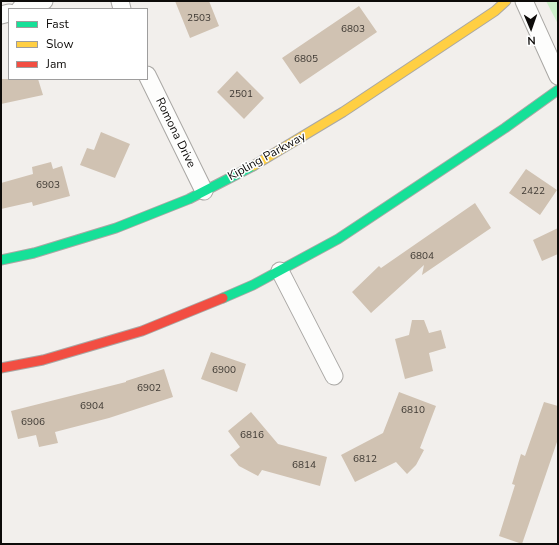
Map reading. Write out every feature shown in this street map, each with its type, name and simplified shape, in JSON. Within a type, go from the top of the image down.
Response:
[{"type":"street","points":[[23,8],[44,1]]},
{"type":"street","name":"Kipling Parkway","points":[[1,260],[34,253],[116,228],[204,191],[250,168],[297,142],[495,11],[506,1]]},
{"type":"street","points":[[524,1],[558,76]]},
{"type":"street","name":"Romona Drive","points":[[148,77],[204,191]]},
{"type":"street","points":[[1,368],[43,360],[142,331],[239,291],[280,271],[338,240],[505,128],[558,90]]},
{"type":"street","points":[[280,271],[334,376]]},
{"type":"green space","points":[[546,1],[558,1],[558,24]]},
{"type":"building","points":[[175,1],[209,1],[219,26],[190,38]]},
{"type":"building","points":[[359,6],[377,32],[300,84],[282,58]]},
{"type":"building","points":[[237,71],[264,98],[244,119],[217,92]]},
{"type":"building","points":[[1,79],[38,80],[43,95],[1,104]]},
{"type":"building","points":[[101,132],[130,144],[115,178],[80,165],[87,148],[94,150]]},
{"type":"building","points":[[51,162],[53,169],[62,166],[70,196],[33,206],[32,202],[1,209],[1,183],[33,174],[32,167]]},
{"type":"building","points":[[526,169],[557,190],[540,215],[509,193]]},
{"type":"building","points":[[475,203],[491,228],[422,275],[424,265],[371,313],[352,292],[379,266],[381,268]]},
{"type":"building","points":[[558,228],[558,254],[542,261],[533,240]]},
{"type":"building","points":[[412,320],[424,320],[429,333],[441,330],[446,348],[429,353],[433,371],[405,379],[395,339],[409,335]]},
{"type":"building","points":[[211,352],[246,364],[237,392],[201,379]]},
{"type":"building","points":[[164,369],[173,397],[109,418],[55,432],[58,443],[39,447],[36,435],[18,439],[11,411],[126,382]]},
{"type":"building","points":[[399,392],[436,406],[420,448],[424,450],[416,465],[407,474],[396,462],[355,482],[341,455],[383,433]]},
{"type":"building","points":[[544,402],[558,406],[558,439],[522,544],[499,536],[515,485],[512,484],[521,454],[525,456]]},
{"type":"building","points":[[251,412],[278,444],[327,457],[320,486],[262,470],[258,476],[239,466],[230,455],[240,447],[228,431]]},
{"type":"traffic: fast","points":[[223,298],[253,285],[338,239],[505,128],[558,90]]},
{"type":"traffic: fast","points":[[1,260],[34,253],[116,228],[189,199],[253,166]]},
{"type":"traffic: slow","points":[[253,166],[343,112],[495,11],[506,1]]},
{"type":"traffic: jam","points":[[1,368],[43,360],[142,331],[223,298]]}]
